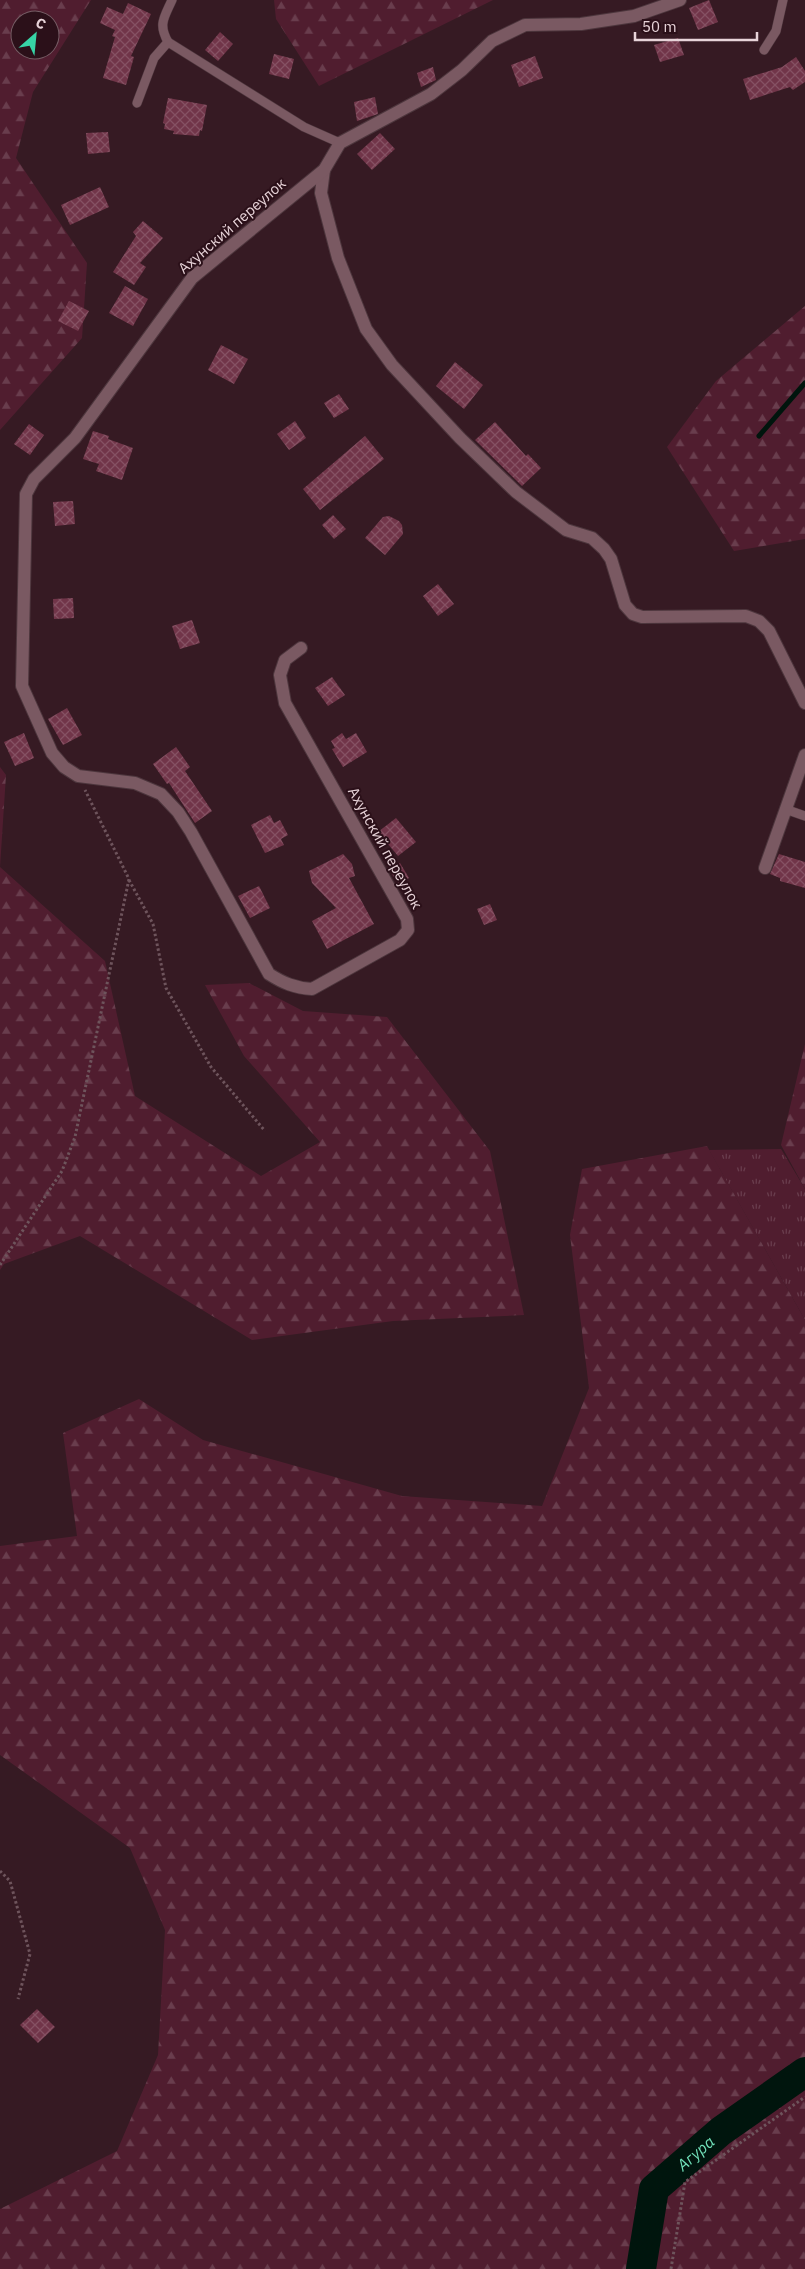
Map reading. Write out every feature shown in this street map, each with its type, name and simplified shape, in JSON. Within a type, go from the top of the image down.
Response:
[{"type":"street","name":"Ахунский переулок","points":[[301,648],[285,660],[280,675],[284,703],[407,919],[408,930],[400,940],[312,989],[297,988],[280,982],[269,974],[191,832],[178,812],[161,794],[135,783],[78,776],[64,767],[52,753],[22,686],[26,494],[34,478],[75,438],[192,278],[324,170],[340,144],[431,94],[462,70],[492,41],[525,25],[581,24],[634,16],[680,0]]},
{"type":"street","points":[[324,170],[321,193],[338,258],[366,329],[392,365],[460,438],[516,492],[566,530],[592,538],[604,548],[611,559],[625,605],[632,614],[642,617],[746,616],[759,622],[769,631],[805,703]]},
{"type":"street","points":[[765,868],[805,755]]},
{"type":"lane","points":[[172,0],[162,22],[162,31],[168,42],[304,127],[340,144]]},
{"type":"lane","points":[[764,50],[776,32],[783,0]]},
{"type":"lane","points":[[137,103],[154,58],[168,42]]},
{"type":"lane","points":[[785,809],[805,816]]},
{"type":"path","points":[[78,776],[153,924],[166,988],[211,1067],[265,1131]]},
{"type":"path","points":[[0,1265],[62,1171],[75,1137],[129,879]]},
{"type":"path","points":[[0,1871],[10,1880],[30,1954],[18,1999]]},
{"type":"path","points":[[671,2269],[685,2182],[805,2097]]},
{"type":"green space","points":[[0,0],[91,0],[60,49],[60,10],[10,10],[10,60],[53,60],[33,92],[16,158],[87,263],[82,338],[0,430]]},
{"type":"green space","points":[[274,0],[493,0],[319,86],[276,19]]},
{"type":"green space","points":[[805,306],[805,539],[734,551],[667,447],[716,381]]},
{"type":"green space","points":[[0,767],[6,775],[0,867]]},
{"type":"green space","points":[[0,867],[105,961],[135,1096],[261,1176],[320,1142],[244,1056],[205,985],[249,983],[303,1011],[387,1017],[490,1151],[524,1315],[393,1321],[252,1340],[80,1236],[4,1264],[0,1270]]},
{"type":"green space","points":[[805,1044],[805,1189],[781,1145]]},
{"type":"green space","points":[[707,1146],[805,1320],[805,2269],[0,2269],[0,2209],[117,2151],[158,2055],[165,1930],[130,1848],[0,1755],[0,1546],[77,1536],[63,1433],[139,1399],[203,1440],[402,1496],[542,1506],[589,1388],[570,1235],[582,1169]]},
{"type":"green space","points":[[781,1149],[805,1189],[805,1320],[709,1150]]},
{"type":"building","points":[[709,0],[718,22],[698,30],[689,8]]},
{"type":"building","points":[[128,3],[151,14],[131,56],[134,57],[126,85],[103,78],[115,37],[112,36],[115,30],[100,23],[107,7],[123,14]]},
{"type":"building","points":[[220,32],[233,44],[218,61],[205,50]]},
{"type":"building","points":[[678,38],[684,55],[660,62],[654,45]]},
{"type":"building","points":[[274,54],[294,59],[289,79],[269,74]]},
{"type":"building","points":[[535,56],[543,78],[519,87],[511,65]]},
{"type":"building","points":[[796,57],[805,71],[805,82],[793,90],[790,87],[750,100],[743,79],[782,67]]},
{"type":"building","points":[[433,67],[436,80],[421,87],[417,73]]},
{"type":"building","points":[[375,97],[378,114],[357,121],[354,102]]},
{"type":"building","points":[[168,98],[207,105],[202,131],[200,130],[199,136],[173,134],[174,131],[164,129],[165,124],[163,123]]},
{"type":"building","points":[[108,132],[110,152],[88,154],[86,133]]},
{"type":"building","points":[[380,133],[395,149],[372,170],[357,154]]},
{"type":"building","points":[[100,187],[109,207],[70,225],[61,205]]},
{"type":"building","points":[[143,221],[163,238],[140,263],[146,267],[134,285],[113,272],[136,236],[133,232]]},
{"type":"building","points":[[125,286],[148,299],[133,326],[109,313]]},
{"type":"building","points":[[69,301],[89,311],[78,331],[58,321]]},
{"type":"building","points":[[221,345],[248,359],[234,384],[208,370]]},
{"type":"building","points":[[455,362],[483,385],[464,409],[436,386]]},
{"type":"building","points":[[339,394],[349,409],[334,418],[324,403]]},
{"type":"building","points":[[295,421],[306,438],[289,450],[277,434]]},
{"type":"building","points":[[495,422],[526,456],[528,454],[541,468],[522,486],[475,440]]},
{"type":"building","points":[[29,424],[44,435],[30,455],[14,444]]},
{"type":"building","points":[[93,431],[109,436],[108,439],[133,448],[122,480],[96,471],[99,464],[83,459]]},
{"type":"building","points":[[365,436],[384,459],[320,510],[303,489]]},
{"type":"building","points":[[73,501],[75,524],[55,526],[53,502]]},
{"type":"building","points":[[333,515],[346,529],[334,539],[322,525]]},
{"type":"building","points":[[389,516],[399,521],[402,525],[403,534],[385,555],[365,538],[383,517]]},
{"type":"building","points":[[438,584],[454,604],[438,616],[423,596]]},
{"type":"building","points":[[73,598],[74,618],[54,619],[53,599]]},
{"type":"building","points":[[192,620],[200,643],[180,649],[172,626]]},
{"type":"building","points":[[332,677],[345,695],[328,706],[315,688]]},
{"type":"building","points":[[67,708],[82,735],[63,745],[48,719]]},
{"type":"building","points":[[24,733],[34,758],[15,766],[4,742]]},
{"type":"building","points":[[342,733],[346,739],[356,733],[367,752],[343,767],[332,749],[335,748],[331,741]]},
{"type":"building","points":[[176,747],[190,767],[185,771],[212,811],[195,823],[169,783],[167,784],[153,764]]},
{"type":"building","points":[[270,815],[274,823],[280,820],[288,835],[281,839],[284,845],[265,853],[251,825]]},
{"type":"building","points":[[396,818],[416,842],[398,856],[378,832]]},
{"type":"building","points":[[343,854],[352,864],[355,876],[349,878],[374,924],[327,949],[312,921],[336,908],[312,883],[309,871]]},
{"type":"building","points":[[779,854],[805,862],[805,888],[780,881],[780,878],[770,874]]},
{"type":"building","points":[[400,863],[409,878],[398,884],[389,869]]},
{"type":"building","points":[[259,886],[270,908],[250,918],[238,896]]},
{"type":"building","points":[[490,904],[497,920],[484,925],[477,909]]},
{"type":"building","points":[[37,2009],[55,2027],[38,2043],[20,2025]]},
{"type":"waterway","points":[[759,436],[805,383]]},
{"type":"waterway","name":"Агура","points":[[641,2269],[654,2189],[721,2131],[805,2072]]}]
